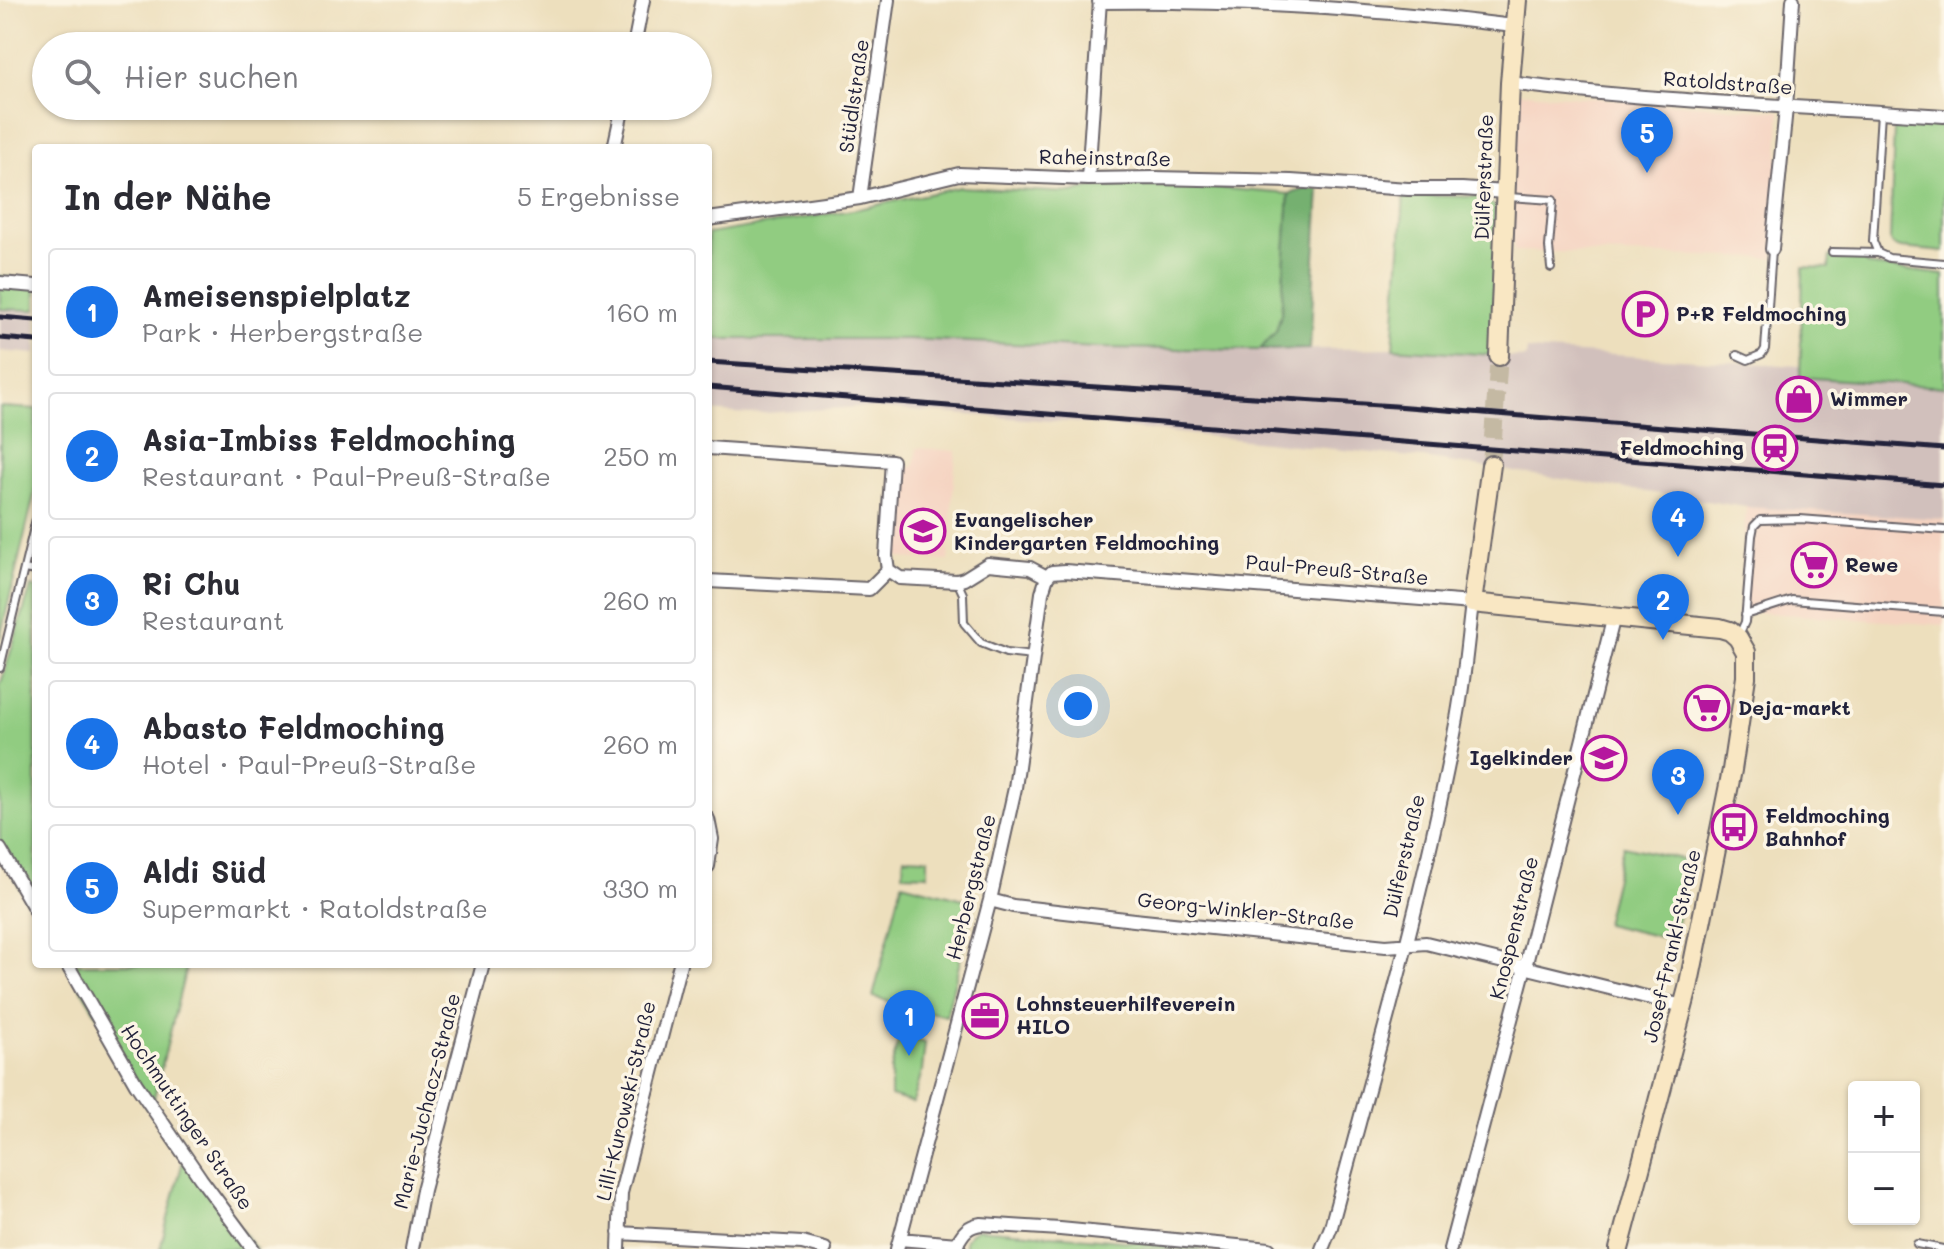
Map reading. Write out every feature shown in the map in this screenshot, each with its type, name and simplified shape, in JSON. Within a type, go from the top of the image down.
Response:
[{"type":"main road","name":"Dülferstraße","points":[[1499,356],[1504,194],[1517,0]]},
{"type":"main road","name":"Dülferstraße","points":[[1472,603],[1491,465]]},
{"type":"main road","name":"Paul-Preuß-Straße","points":[[1472,603],[1720,628],[1738,638]]},
{"type":"main road","name":"Josef-Frankl-Straße","points":[[1619,1249],[1683,1006],[1726,808],[1746,677],[1746,652],[1738,638]]},
{"type":"street","points":[[637,32],[643,0]]},
{"type":"street","name":"Stüdlstraße","points":[[860,198],[888,0]]},
{"type":"street","points":[[1772,249],[1793,0]]},
{"type":"street","points":[[1088,179],[1100,1],[1312,6],[1514,26]]},
{"type":"street","name":"Ratoldstraße","points":[[1510,83],[1594,94],[1944,116]]},
{"type":"street","points":[[615,144],[620,120]]},
{"type":"street","name":"Raheinstraße","points":[[712,218],[860,198],[959,174],[1291,181],[1408,189],[1462,189],[1504,194]]},
{"type":"street","points":[[0,283],[32,286]]},
{"type":"street","points":[[712,448],[892,461],[886,556],[888,570],[869,589],[712,581]]},
{"type":"street","name":"Paul-Preuß-Straße","points":[[888,570],[900,578],[957,581],[988,564],[1030,568],[1047,577],[1052,572],[1065,571],[1472,603]]},
{"type":"street","name":"Herbergstraße","points":[[898,1244],[990,900],[1015,788],[1042,593],[1047,577]]},
{"type":"street","name":"Dülferstraße","points":[[1322,1249],[1331,1227],[1406,943],[1444,785],[1457,720],[1472,603]]},
{"type":"street","name":"Knospenstraße","points":[[1450,1249],[1614,616]]},
{"type":"street","points":[[0,849],[32,904]]},
{"type":"street","name":"Georg-Winkler-Straße","points":[[990,900],[1013,906],[1386,946],[1426,943],[1683,1006]]},
{"type":"street","name":"Hochmuttinger Straße","points":[[69,968],[136,1084],[253,1249]]},
{"type":"street","name":"Marie-Juchacz-Straße","points":[[412,1249],[423,1190],[482,968]]},
{"type":"street","name":"Lilli-Kurowski-Straße","points":[[619,1249],[621,1193],[679,968]]},
{"type":"street","points":[[898,1244],[958,1247],[962,1234],[968,1228],[981,1224],[1269,1249]]},
{"type":"street","points":[[619,1233],[802,1243],[825,1249]]},
{"type":"lane","points":[[1878,253],[1873,241],[1881,112]]},
{"type":"lane","points":[[1504,194],[1553,200],[1549,247],[1551,268]]},
{"type":"lane","points":[[1737,355],[1748,360],[1762,354],[1765,349],[1772,249]]},
{"type":"lane","points":[[1832,252],[1878,253],[1889,258],[1944,263]]},
{"type":"lane","name":"Josef-Frankl-Straße","points":[[1738,638],[1745,622],[1753,530],[1757,522],[1768,518],[1800,519],[1944,530]]},
{"type":"lane","points":[[0,668],[32,536]]},
{"type":"lane","points":[[24,569],[32,570]]},
{"type":"lane","points":[[957,581],[963,594],[964,623],[981,643],[1006,653],[1033,656]]},
{"type":"lane","points":[[1745,615],[1792,600],[1944,612]]},
{"type":"lane","points":[[1917,1244],[1943,1249]]},
{"type":"shaded area","points":[[1510,92],[1780,111],[1774,258],[1514,251],[1509,193]]},
{"type":"shaded area","points":[[0,309],[32,310],[32,354],[0,351]]},
{"type":"shaded area","points":[[712,339],[909,339],[1099,348],[1393,348],[1526,358],[1527,350],[1800,366],[1800,377],[1944,387],[1944,519],[1746,507],[1423,458],[1069,422],[858,407],[749,414],[712,411]]},
{"type":"shaded area","points":[[917,448],[956,451],[948,561],[895,555],[902,466],[914,467]]},
{"type":"shaded area","points":[[1746,507],[1944,519],[1944,625],[1739,611]]},
{"type":"green space","points":[[1906,124],[1944,127],[1944,252],[1901,248],[1890,241],[1894,129]]},
{"type":"green space","points":[[1171,184],[1289,194],[1281,314],[1276,331],[1260,350],[1099,348],[909,339],[712,339],[712,233],[858,209],[960,187],[1072,193],[1090,188]]},
{"type":"green space","points":[[1319,189],[1310,349],[1260,350],[1276,331],[1281,314],[1289,194]]},
{"type":"green space","points":[[1404,195],[1479,197],[1495,206],[1498,249],[1492,355],[1393,348]]},
{"type":"green space","points":[[1830,256],[1866,258],[1867,265],[1944,275],[1944,387],[1800,377],[1803,267],[1829,268]]},
{"type":"green space","points":[[0,276],[32,280],[32,310],[0,309]]},
{"type":"green space","points":[[0,407],[32,409],[32,504],[0,638]]},
{"type":"green space","points":[[32,587],[32,908],[0,853],[0,686]]},
{"type":"green space","points":[[1623,846],[1691,861],[1673,940],[1605,924]]},
{"type":"green space","points":[[904,857],[928,858],[928,875],[903,874]]},
{"type":"green space","points":[[902,883],[975,902],[946,1016],[873,997]]},
{"type":"green space","points":[[68,968],[186,968],[152,1106]]},
{"type":"green space","points":[[900,1033],[925,1043],[922,1071],[913,1103],[891,1096],[891,1070]]},
{"type":"green space","points":[[184,1157],[256,1249],[160,1249]]},
{"type":"green space","points":[[978,1229],[1218,1249],[965,1249],[965,1240]]},
{"type":"tunnel","points":[[1491,465],[1499,356]]},
{"type":"railway","points":[[0,317],[32,320]]},
{"type":"railway","points":[[0,338],[32,341]]},
{"type":"railway","points":[[712,362],[1395,406],[1944,449]]},
{"type":"railway","points":[[712,387],[1944,485]]},
{"type":"place","name":"Aldi Süd","points":[[1647,173]]},
{"type":"place","name":"P+R Feldmoching","points":[[1645,314]]},
{"type":"place","name":"Wimmer","points":[[1799,399]]},
{"type":"place","name":"Feldmoching","points":[[1775,448]]},
{"type":"place","name":"Evangelischer Kindergarten Feldmoching","points":[[923,531]]},
{"type":"place","name":"Abasto Feldmoching","points":[[1678,557]]},
{"type":"place","name":"Rewe","points":[[1814,565]]},
{"type":"place","name":"Asia-Imbiss Feldmoching","points":[[1663,640]]},
{"type":"place","name":"Deja-markt","points":[[1707,708]]},
{"type":"place","name":"Igelkinder","points":[[1604,758]]},
{"type":"place","name":"Ri Chu","points":[[1678,815]]},
{"type":"place","name":"Feldmoching Bahnhof","points":[[1734,827]]},
{"type":"place","name":"Lohnsteuerhilfeverein HILO","points":[[985,1016]]},
{"type":"place","name":"Ameisenspielplatz","points":[[909,1056]]}]
